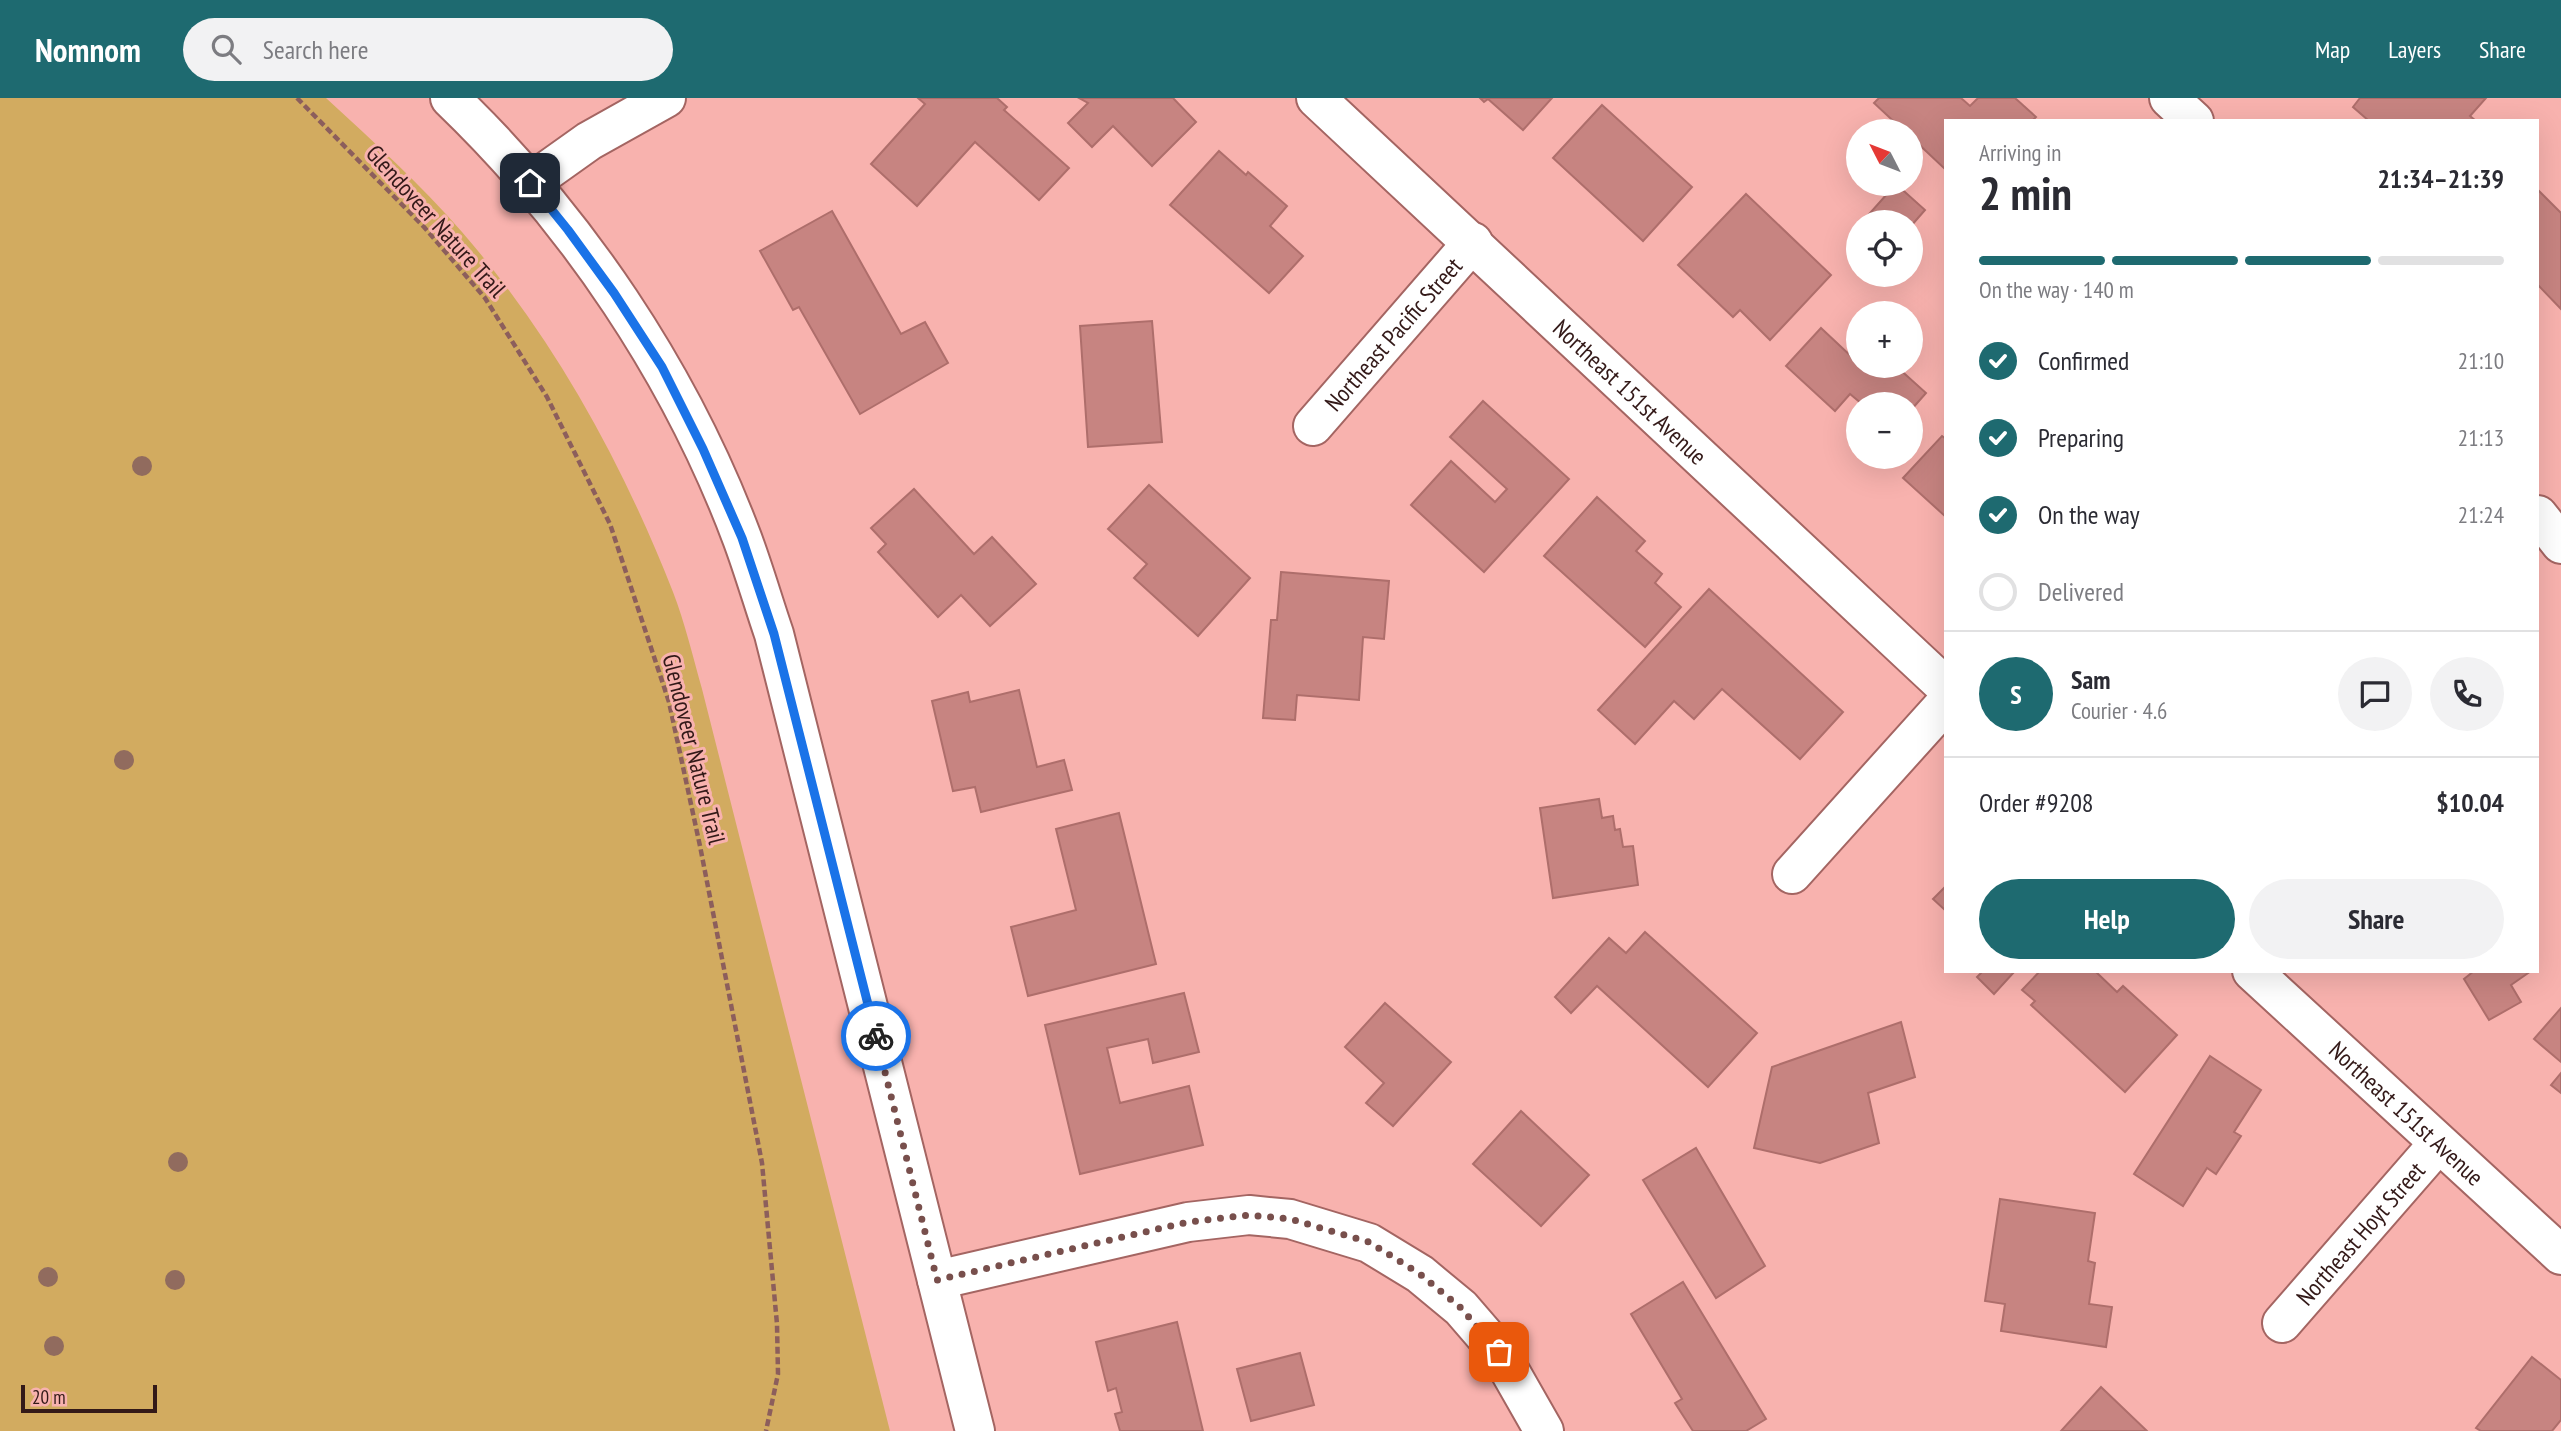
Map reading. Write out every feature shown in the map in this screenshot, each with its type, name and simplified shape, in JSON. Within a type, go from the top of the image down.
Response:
[{"type":"street","points":[[450,98],[530,183],[568,230],[662,367],[703,449],[742,538],[774,634],[975,1431]]},
{"type":"street","points":[[530,183],[589,141],[666,98]]},
{"type":"street","name":"Northeast 151st Avenue","points":[[1316,98],[1944,685]]},
{"type":"street","points":[[2169,98],[2192,119]]},
{"type":"street","name":"Northeast Pacific Street","points":[[1313,426],[1473,242]]},
{"type":"street","points":[[2539,515],[2561,544]]},
{"type":"street","points":[[1792,874],[1944,705]]},
{"type":"street","name":"Northeast 151st Avenue","points":[[2254,973],[2561,1255]]},
{"type":"street","name":"Northeast Hoyt Street","points":[[2282,1323],[2438,1144]]},
{"type":"street","points":[[937,1280],[1188,1222],[1249,1215],[1290,1219],[1369,1242],[1420,1274],[1461,1308],[1499,1352],[1544,1431]]},
{"type":"path","name":"Glendoveer Nature Trail","points":[[297,98],[424,227],[485,298],[547,397],[610,524],[669,702],[762,1163],[777,1324],[778,1374],[766,1431]]},
{"type":"shaded area","points":[[0,98],[326,98],[413,180],[462,232],[527,315],[556,358],[608,449],[631,496],[681,616],[702,689],[890,1431],[0,1431]]},
{"type":"building","points":[[918,98],[997,98],[1007,107],[1004,110],[1069,168],[1039,200],[975,142],[917,206],[871,164],[925,104]]},
{"type":"building","points":[[1079,98],[1173,98],[1196,122],[1152,166],[1113,126],[1092,147],[1068,123],[1088,103]]},
{"type":"building","points":[[1480,98],[1552,98],[1523,130],[1488,99],[1484,102]]},
{"type":"building","points":[[1879,98],[1961,98],[1970,106],[1978,98],[2015,98],[2036,117],[1944,119],[1944,168],[1923,148],[1923,119],[1891,119],[1874,103]]},
{"type":"building","points":[[2360,98],[2486,98],[2470,116],[2474,119],[2367,119],[2353,107]]},
{"type":"building","points":[[1602,105],[1692,187],[1643,241],[1553,158]]},
{"type":"building","points":[[1219,151],[1287,206],[1270,226],[1303,256],[1269,293],[1170,205]]},
{"type":"building","points":[[2539,191],[2561,213],[2561,309],[2539,286]]},
{"type":"building","points":[[1746,194],[1831,275],[1770,340],[1740,310],[1733,317],[1678,265]]},
{"type":"building","points":[[1885,196],[1909,196],[1925,210],[1923,212],[1923,210],[1873,210]]},
{"type":"building","points":[[832,211],[901,334],[925,322],[948,363],[860,414],[799,307],[793,310],[760,251]]},
{"type":"building","points":[[1152,321],[1162,442],[1088,447],[1080,326]]},
{"type":"building","points":[[1821,328],[1846,351],[1846,378],[1909,378],[1926,393],[1923,396],[1923,392],[1846,392],[1846,399],[1835,411],[1786,366]]},
{"type":"building","points":[[1483,401],[1569,479],[1484,572],[1411,505],[1451,461],[1495,502],[1507,489],[1450,437]]},
{"type":"building","points":[[1942,436],[1944,438],[1944,515],[1903,478],[1911,469],[1923,469],[1923,456]]},
{"type":"building","points":[[1149,485],[1250,578],[1198,636],[1134,578],[1147,564],[1108,529]]},
{"type":"building","points":[[914,489],[974,554],[992,537],[1036,584],[990,626],[961,595],[938,617],[878,552],[886,544],[871,528]]},
{"type":"building","points":[[1597,497],[1645,541],[1636,551],[1662,574],[1655,583],[1681,607],[1645,647],[1544,556]]},
{"type":"building","points":[[1281,572],[1389,581],[1384,639],[1363,637],[1359,700],[1297,695],[1295,720],[1263,718],[1271,620],[1277,620]]},
{"type":"building","points":[[1709,589],[1843,712],[1800,759],[1722,689],[1694,719],[1674,701],[1635,744],[1598,710]]},
{"type":"building","points":[[1019,690],[1037,767],[1064,760],[1072,790],[981,812],[975,787],[953,791],[932,701],[968,692],[970,702]]},
{"type":"building","points":[[1599,799],[1602,818],[1613,816],[1615,830],[1620,829],[1623,847],[1633,846],[1638,885],[1553,898],[1540,808]]},
{"type":"building","points":[[1119,813],[1156,964],[1028,996],[1011,927],[1076,910],[1056,829]]},
{"type":"building","points":[[1944,888],[1944,909],[1933,899]]},
{"type":"building","points":[[1645,932],[1757,1033],[1708,1087],[1597,986],[1571,1013],[1555,997],[1609,938],[1626,953]]},
{"type":"building","points":[[1981,973],[2013,973],[1994,994],[1977,977]]},
{"type":"building","points":[[2038,973],[2097,973],[2117,992],[2123,986],[2177,1035],[2125,1092],[2031,1005],[2035,1001],[2022,990]]},
{"type":"building","points":[[2472,973],[2528,973],[2511,985],[2521,1002],[2489,1020],[2464,979]]},
{"type":"building","points":[[1184,993],[1199,1052],[1153,1063],[1148,1039],[1107,1048],[1120,1103],[1189,1086],[1203,1145],[1080,1174],[1045,1025]]},
{"type":"building","points":[[1385,1003],[1451,1062],[1393,1126],[1366,1103],[1384,1083],[1345,1047]]},
{"type":"building","points":[[2561,1008],[2561,1062],[2534,1039]]},
{"type":"building","points":[[1901,1022],[1915,1077],[1868,1093],[1879,1143],[1820,1163],[1754,1148],[1772,1067]]},
{"type":"building","points":[[2210,1056],[2261,1090],[2234,1132],[2241,1136],[2216,1174],[2207,1168],[2183,1206],[2134,1174]]},
{"type":"building","points":[[2561,1073],[2561,1093],[2551,1085]]},
{"type":"building","points":[[1521,1111],[1589,1175],[1541,1226],[1473,1164]]},
{"type":"building","points":[[1696,1148],[1765,1266],[1716,1298],[1643,1180]]},
{"type":"building","points":[[2000,1199],[2095,1213],[2088,1261],[2095,1263],[2089,1304],[2112,1307],[2106,1347],[2001,1331],[2005,1304],[1985,1301]]},
{"type":"building","points":[[1683,1282],[1766,1419],[1746,1431],[1693,1431],[1675,1403],[1682,1399],[1631,1314]]},
{"type":"building","points":[[1177,1322],[1203,1431],[1120,1431],[1115,1414],[1122,1412],[1116,1388],[1108,1391],[1096,1342]]},
{"type":"building","points":[[1300,1353],[1314,1405],[1251,1421],[1237,1369]]},
{"type":"building","points":[[2532,1357],[2561,1380],[2561,1420],[2552,1431],[2481,1431],[2476,1428]]},
{"type":"building","points":[[2101,1387],[2147,1431],[2061,1431]]},
{"type":"way so far","points":[[876,1036],[937,1280],[1188,1222],[1249,1215],[1290,1219],[1369,1242],[1420,1274],[1461,1308],[1499,1352]]},
{"type":"route","points":[[530,183],[614,293],[662,367],[703,449],[742,538],[774,634],[876,1036]]}]
